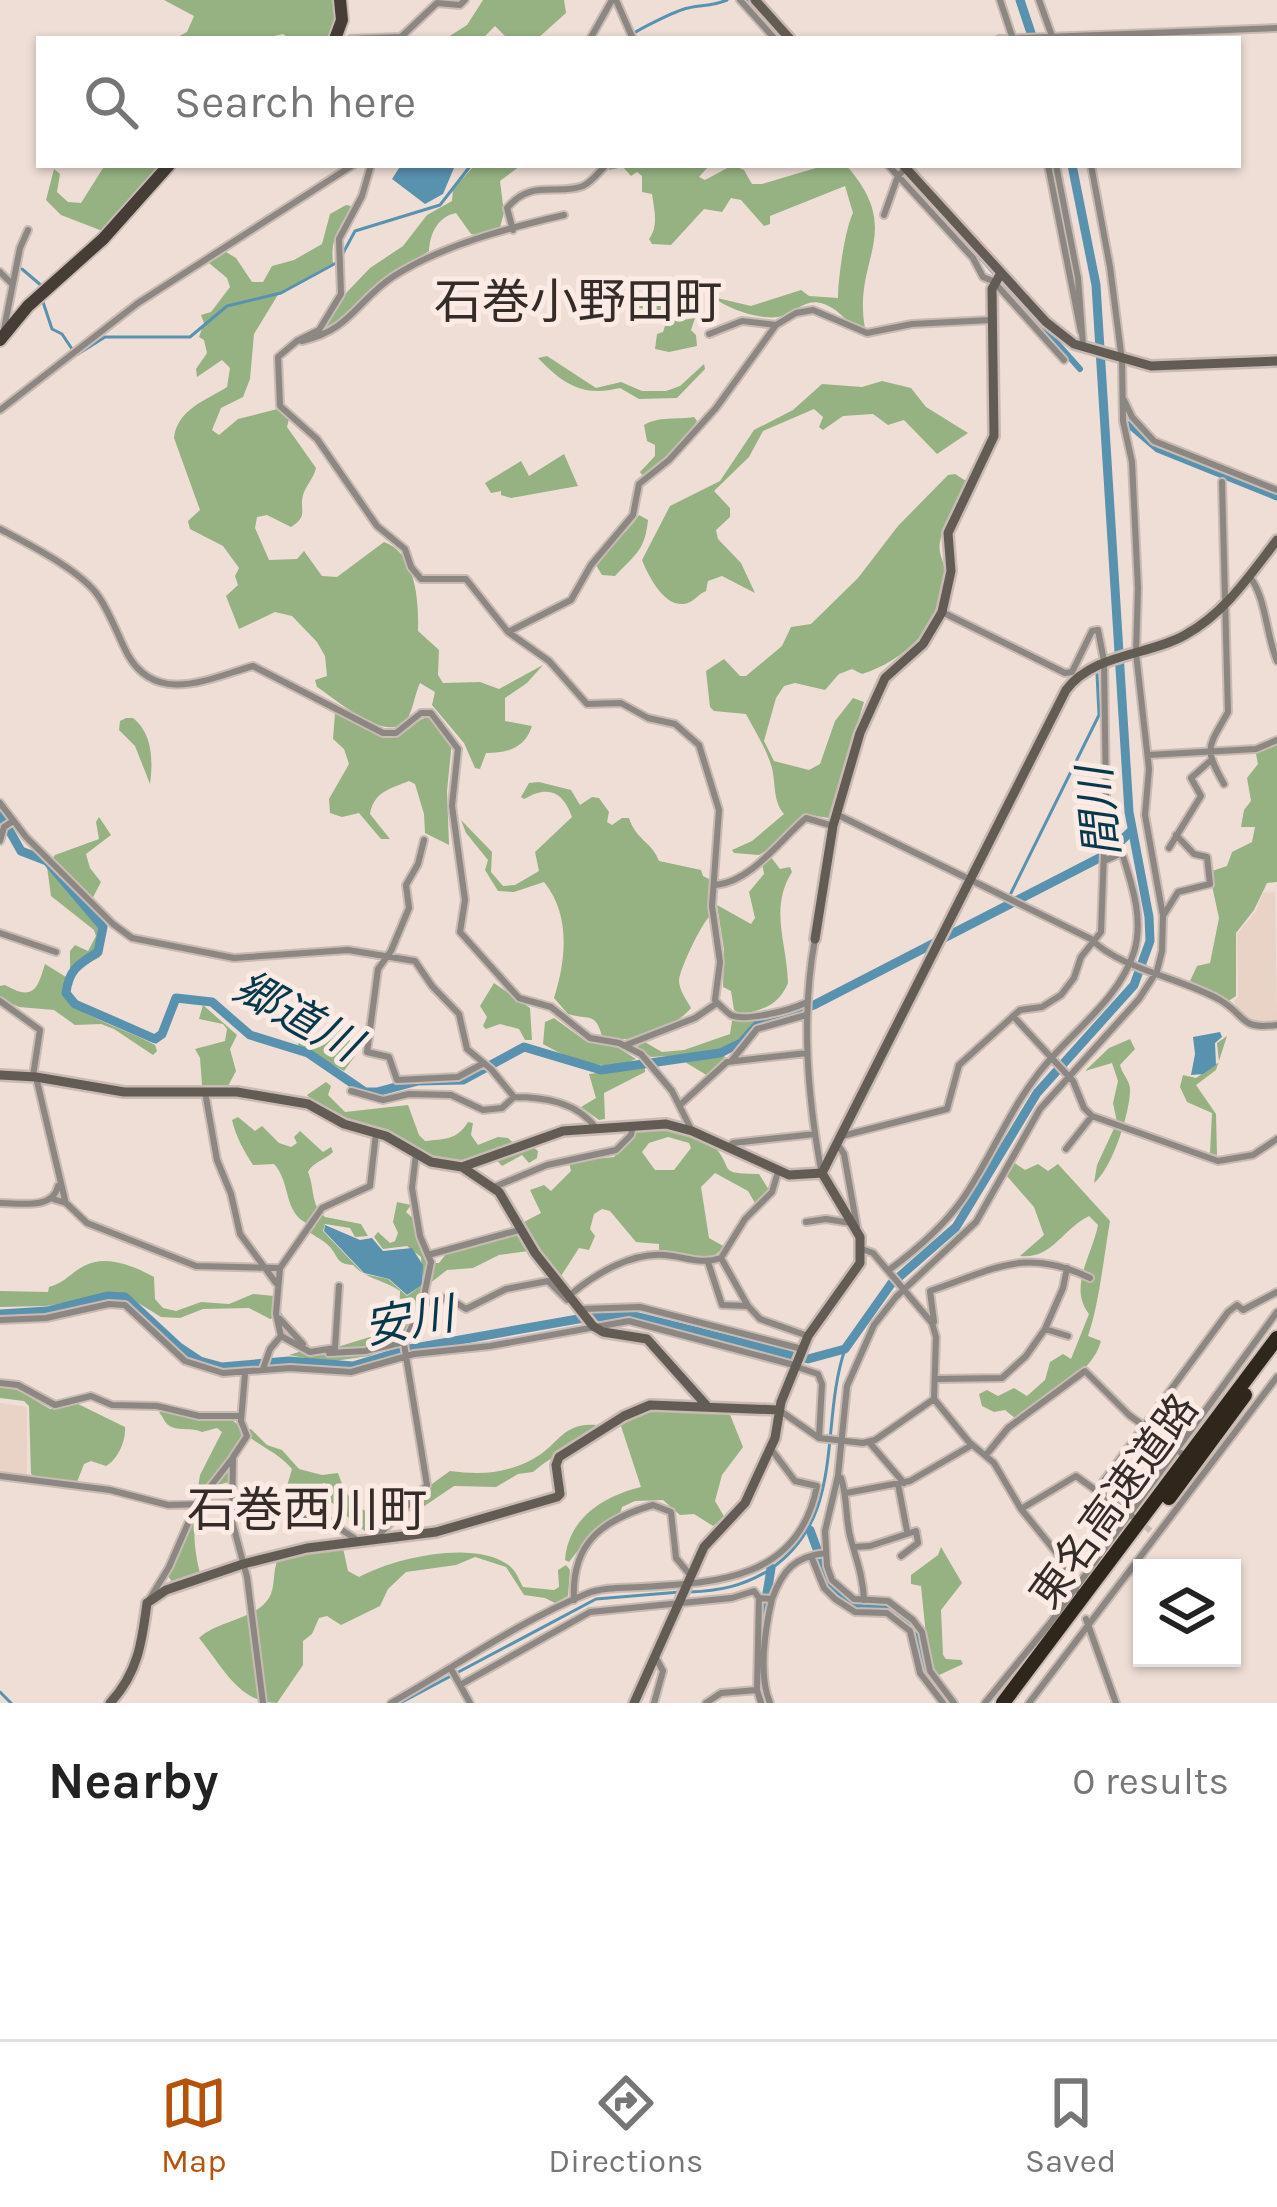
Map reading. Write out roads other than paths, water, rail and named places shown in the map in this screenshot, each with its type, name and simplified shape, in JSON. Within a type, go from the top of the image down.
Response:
[{"type":"highway","name":"東名高速道路","points":[[1003,1703],[1277,1334]]},
{"type":"highway","name":"東名高速道路","points":[[1016,1703],[1277,1353]]},
{"type":"main road","points":[[336,36],[342,20],[340,0]]},
{"type":"main road","points":[[2,336],[103,239],[166,168]]},
{"type":"street","points":[[402,36],[437,3],[465,0]]},
{"type":"street","points":[[614,0],[632,36]]},
{"type":"street","points":[[592,36],[614,0]]},
{"type":"street","points":[[740,0],[773,36]]},
{"type":"street","points":[[755,0],[787,36]]},
{"type":"street","points":[[1000,0],[1012,36]]},
{"type":"street","points":[[1039,0],[1051,36]]},
{"type":"street","points":[[1097,36],[1277,28]]},
{"type":"street","points":[[0,410],[138,303],[348,168]]},
{"type":"street","points":[[370,168],[359,203],[339,238],[344,288],[320,330],[278,357],[280,406],[317,439],[376,526],[405,548],[416,574],[426,580],[466,580],[508,632],[549,661],[587,704],[621,704],[676,724],[692,735],[702,751],[706,778],[719,806],[712,906],[720,962],[713,996],[717,1004],[741,1017],[806,1009]]},
{"type":"street","points":[[513,230],[507,208],[511,202],[542,188],[579,187],[602,168]]},
{"type":"street","points":[[1053,168],[1084,345]]},
{"type":"street","points":[[954,1703],[930,1671],[922,1632],[913,1620],[888,1601],[851,1611],[818,1579],[818,1554],[838,1476],[846,1395],[874,1325],[904,1289],[976,1222],[1033,1121],[1067,1076],[1129,1011],[1155,971],[1163,916],[1144,815],[1148,755],[1135,654],[1138,588],[1133,483],[1108,250],[1092,168]]},
{"type":"street","points":[[884,215],[902,171]]},
{"type":"street","points":[[902,171],[1064,360]]},
{"type":"street","points":[[902,171],[973,258],[1055,332],[1119,360],[1151,366],[1277,361]]},
{"type":"street","points":[[297,341],[344,325],[390,279],[426,260],[564,215]]},
{"type":"street","points":[[2,336],[28,230]]},
{"type":"street","points":[[0,272],[12,284]]},
{"type":"street","points":[[634,1703],[710,1537],[741,1510],[771,1449],[779,1410],[808,1336],[855,1273],[862,1249],[822,1173],[815,1134],[806,1009],[815,939],[835,820],[860,734],[885,678],[923,644],[942,611],[951,571],[948,533],[994,436],[994,277]]},
{"type":"street","points":[[508,632],[571,600],[597,556],[633,515],[639,484],[690,438],[776,326],[796,313],[813,310],[868,333],[916,323],[993,320]]},
{"type":"street","points":[[709,334],[742,321],[776,326]]},
{"type":"street","points":[[1122,396],[1132,417],[1154,441],[1277,490]]},
{"type":"street","points":[[1222,482],[1228,712],[1210,741],[1209,762],[1224,784]]},
{"type":"street","points":[[0,529],[97,593],[135,665],[164,685],[197,684],[253,666],[383,733],[396,734],[421,712],[431,713],[458,749],[452,806],[465,900],[460,932],[519,998],[551,1007],[590,1038],[626,1046],[648,1063],[680,1105],[692,1131]]},
{"type":"street","points":[[822,1173],[1066,690],[1081,674],[1182,637],[1225,605],[1277,540]]},
{"type":"street","points":[[1264,557],[1277,554]]},
{"type":"street","points":[[1249,576],[1256,584],[1277,661]]},
{"type":"street","points":[[840,1141],[943,1111],[949,1105],[959,1065],[1023,1008],[1047,1005],[1061,995],[1102,921],[1106,663],[1096,629],[1072,672],[1065,674],[942,611]]},
{"type":"street","points":[[1148,755],[1256,749],[1277,740]]},
{"type":"street","points":[[1168,848],[1201,796],[1191,778],[1209,762]]},
{"type":"street","points":[[0,803],[7,824],[132,938],[234,958],[348,950],[420,965],[431,986],[459,1014],[467,1049],[514,1097],[551,1100],[576,1111],[596,1128]]},
{"type":"street","points":[[716,885],[736,880],[806,818],[835,820],[970,879],[1132,962],[1226,1003],[1250,1026],[1277,1025]]},
{"type":"street","points":[[0,841],[7,824]]},
{"type":"street","points":[[1163,916],[1178,892],[1210,884],[1207,857],[1194,854],[1176,835]]},
{"type":"street","points":[[399,1087],[392,1060],[371,1056],[366,1047],[378,969],[409,908],[405,889],[424,840]]},
{"type":"street","points":[[889,1271],[961,1201],[1015,1104],[1112,994],[1132,962],[1138,926],[1134,895],[1122,853],[1104,861]]},
{"type":"street","points":[[0,933],[56,952]]},
{"type":"street","points":[[0,1001],[40,1030],[35,1076],[58,1186],[66,1203],[87,1223],[196,1267],[280,1268]]},
{"type":"street","points":[[626,1046],[717,1004]]},
{"type":"street","points":[[680,1105],[732,1060],[757,1029],[806,1009]]},
{"type":"street","points":[[1013,1016],[1067,1076],[1092,1116],[1217,1161],[1253,1155],[1277,1139]]},
{"type":"street","points":[[732,1060],[807,1053]]},
{"type":"street","points":[[350,1091],[383,1100],[399,1087],[458,1077],[487,1065]]},
{"type":"street","points":[[0,1075],[35,1076],[124,1092],[249,1093],[308,1104],[440,1165],[462,1167],[552,1133],[666,1124],[692,1131],[778,1172],[822,1173]]},
{"type":"street","points":[[399,1087],[457,1096],[483,1110],[502,1108],[514,1097]]},
{"type":"street","points":[[205,1092],[217,1160],[240,1234],[278,1286]]},
{"type":"street","points":[[1066,1149],[1092,1116]]},
{"type":"street","points":[[494,1187],[547,1165],[616,1150],[633,1126]]},
{"type":"street","points":[[263,1368],[281,1336],[277,1310],[280,1268],[322,1208],[370,1186],[376,1133]]},
{"type":"street","points":[[728,1147],[815,1134]]},
{"type":"street","points":[[806,1222],[826,1219],[859,1224],[840,1141]]},
{"type":"street","points":[[376,1538],[427,1485],[404,1343],[423,1301],[431,1268],[419,1236],[412,1188],[416,1154]]},
{"type":"street","points":[[462,1167],[494,1187],[520,1230],[593,1325],[603,1332],[647,1339],[707,1406]]},
{"type":"street","points":[[570,1295],[602,1272],[652,1255],[708,1262],[722,1258],[745,1219],[772,1192],[778,1172]]},
{"type":"street","points":[[52,1198],[58,1186]]},
{"type":"street","points":[[0,1203],[52,1198],[66,1203]]},
{"type":"street","points":[[428,1255],[520,1230]]},
{"type":"street","points":[[862,1249],[873,1252],[932,1323]]},
{"type":"street","points":[[722,1258],[748,1306],[765,1322],[808,1336]]},
{"type":"street","points":[[1077,1593],[1064,1562],[986,1456],[934,1399],[936,1337],[930,1291],[1022,1261],[1067,1268],[1090,1278]]},
{"type":"street","points":[[708,1262],[722,1305],[748,1306]]},
{"type":"street","points":[[937,1379],[1009,1375],[1046,1329],[1067,1268]]},
{"type":"street","points":[[423,1301],[435,1303],[444,1296],[466,1309],[506,1288],[548,1281],[574,1309],[640,1306],[802,1351]]},
{"type":"street","points":[[326,1351],[338,1345],[335,1309],[339,1286]]},
{"type":"street","points":[[1096,1490],[1228,1312],[1239,1305],[1251,1309],[1277,1292]]},
{"type":"street","points":[[0,1320],[46,1318],[118,1304],[133,1310],[185,1361],[216,1372],[244,1374],[263,1368],[351,1372],[407,1355],[490,1346],[593,1325],[645,1322],[811,1370],[820,1378],[821,1439]]},
{"type":"street","points":[[277,1310],[288,1332],[308,1351]]},
{"type":"street","points":[[985,1703],[1013,1676],[1077,1593],[1277,1312]]},
{"type":"street","points":[[1046,1329],[1068,1336]]},
{"type":"street","points":[[281,1336],[308,1351],[365,1351],[404,1343]]},
{"type":"street","points":[[986,1456],[1008,1428],[1085,1371],[1144,1426],[1179,1451]]},
{"type":"street","points":[[110,1703],[126,1684],[140,1652],[149,1600],[196,1505],[247,1436],[241,1416],[244,1374]]},
{"type":"street","points":[[1029,1703],[1250,1406],[1277,1377]]},
{"type":"street","points":[[0,1382],[18,1385],[55,1405],[91,1396],[112,1405],[157,1406],[199,1417],[241,1416]]},
{"type":"street","points":[[149,1600],[166,1589],[243,1564],[357,1540],[436,1532],[556,1497],[560,1494],[556,1460],[579,1442],[650,1405],[779,1410],[821,1439],[869,1442],[934,1399]]},
{"type":"street","points":[[869,1442],[901,1483],[907,1531]]},
{"type":"street","points":[[846,1493],[901,1483],[972,1445]]},
{"type":"street","points":[[391,1703],[459,1661],[595,1591],[719,1582],[755,1570],[777,1555],[801,1527],[817,1486],[795,1481],[771,1449]]},
{"type":"street","points":[[233,1457],[232,1521],[257,1639],[263,1703]]},
{"type":"street","points":[[0,1476],[110,1490],[168,1505],[232,1503],[324,1518],[357,1540]]},
{"type":"street","points":[[838,1476],[862,1570],[864,1606]]},
{"type":"street","points":[[1021,1509],[1076,1476],[1133,1517]]},
{"type":"street","points":[[574,1600],[578,1560],[592,1535],[653,1504],[671,1512],[676,1558],[688,1582]]},
{"type":"street","points":[[854,1547],[916,1531],[919,1539],[901,1556]]},
{"type":"street","points":[[765,1703],[757,1690],[766,1598],[804,1556],[818,1554]]},
{"type":"street","points":[[818,1554],[836,1584],[910,1631],[920,1673],[943,1703]]},
{"type":"street","points":[[459,1683],[590,1612],[732,1598],[754,1591],[766,1598]]},
{"type":"street","points":[[765,1703],[766,1598]]},
{"type":"street","points":[[1088,1623],[1116,1703]]},
{"type":"street","points":[[654,1703],[663,1671],[655,1656]]},
{"type":"street","points":[[451,1669],[470,1703]]},
{"type":"street","points":[[706,1703],[721,1693],[757,1690]]},
{"type":"water","points":[[399,168],[454,168],[443,194],[425,204],[392,179]]},
{"type":"water","points":[[1220,1032],[1222,1037],[1215,1043],[1216,1065],[1191,1075],[1193,1037]]},
{"type":"water","points":[[325,1225],[360,1240],[372,1238],[383,1251],[412,1248],[423,1265],[422,1285],[407,1295],[389,1279],[364,1273],[324,1231]]},
{"type":"waterway","points":[[631,36],[682,10],[727,0]]},
{"type":"waterway","points":[[749,0],[781,36]]},
{"type":"waterway","name":"間川","points":[[1020,0],[1032,36]]},
{"type":"waterway","points":[[341,257],[355,231],[440,205],[469,168]]},
{"type":"waterway","points":[[899,168],[942,214]]},
{"type":"waterway","name":"間川","points":[[0,1314],[125,1297],[179,1347],[200,1361],[222,1367],[289,1361],[353,1366],[409,1349],[627,1314],[808,1359],[845,1349],[891,1284],[956,1227],[1037,1093],[1134,985],[1150,941],[1129,812],[1096,285],[1073,168]]},
{"type":"waterway","points":[[967,241],[1080,369]]},
{"type":"waterway","points":[[78,354],[105,337],[190,337],[227,306],[281,293],[336,263]]},
{"type":"waterway","points":[[22,269],[43,287]]},
{"type":"waterway","points":[[43,302],[52,329],[62,334],[74,352]]},
{"type":"waterway","points":[[1131,425],[1158,448],[1277,496]]},
{"type":"waterway","points":[[1011,893],[1099,715],[1097,674]]},
{"type":"waterway","name":"郷道川","points":[[0,814],[21,851],[47,861],[103,927],[98,952],[70,978],[66,993],[75,1004],[155,1039],[162,1034],[176,998],[212,1002],[250,1035],[308,1053],[365,1092],[418,1081],[463,1080],[524,1047],[601,1070],[720,1053],[741,1043],[758,1024],[814,1005],[1109,853],[1130,832]]},
{"type":"waterway","points":[[689,1592],[731,1587],[769,1570],[794,1549],[820,1498],[845,1349]]},
{"type":"waterway","points":[[810,1530],[832,1590],[854,1607],[884,1605],[915,1629],[924,1670],[948,1703]]},
{"type":"waterway","points":[[766,1703],[759,1655],[771,1568]]},
{"type":"waterway","points":[[400,1703],[596,1599],[680,1592]]},
{"type":"waterway","points":[[0,1692],[11,1703]]},
{"type":"tunnel","points":[[1139,1521],[1152,1532]]},
{"type":"district","name":"石巻小野田町","points":[[578,302]]},
{"type":"district","name":"石巻西川町","points":[[307,1510]]},
{"type":"water label","name":"安川","points":[[409,1321]]}]
